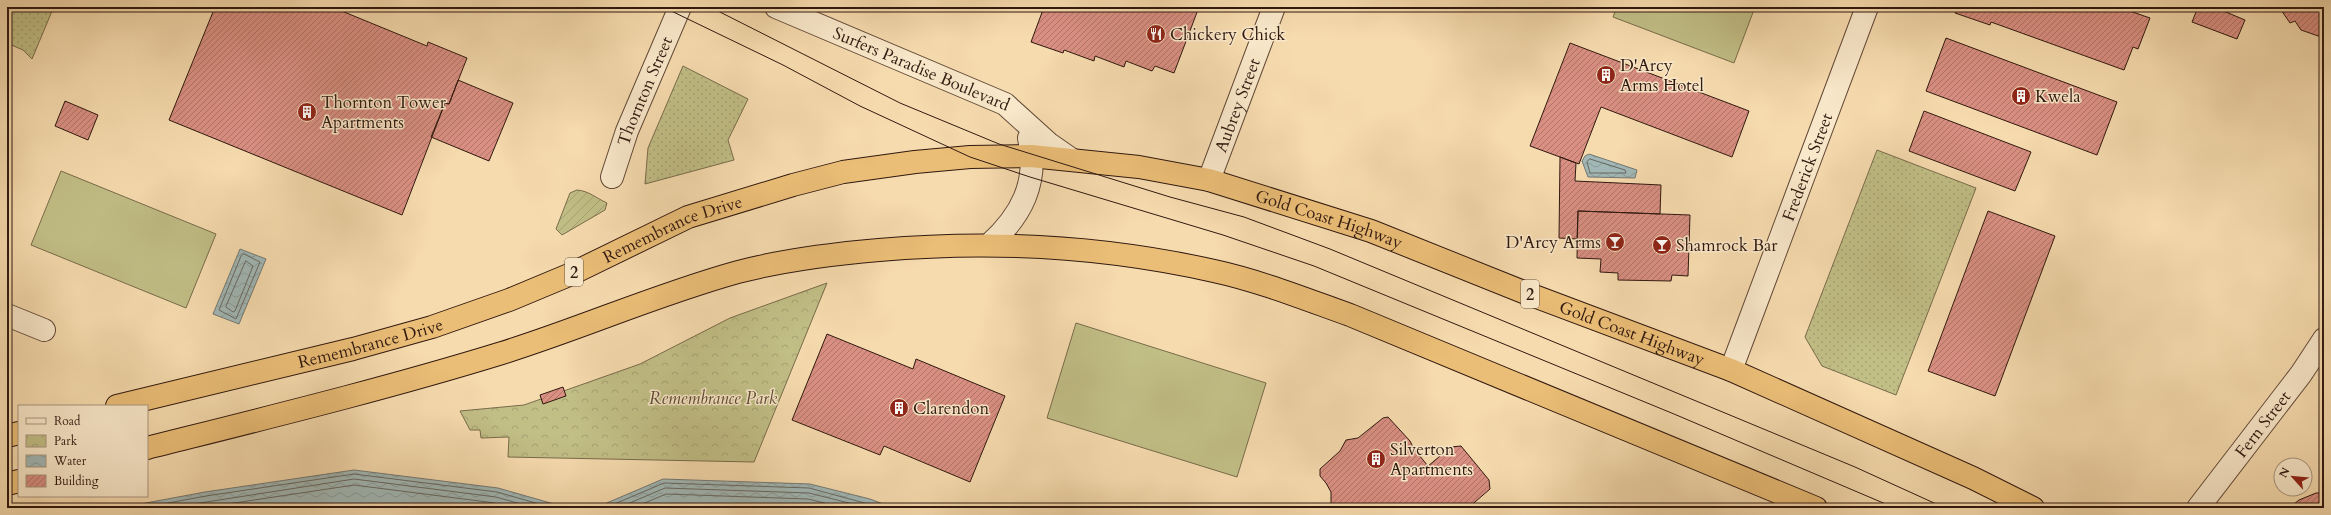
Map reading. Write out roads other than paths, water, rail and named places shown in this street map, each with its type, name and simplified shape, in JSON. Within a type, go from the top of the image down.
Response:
[{"type":"highway","name":"Gold Coast Highway","points":[[1032,156],[1139,167],[1209,180],[1371,231],[1731,370],[1973,478],[2033,508]]},
{"type":"highway","name":"Remembrance Drive","points":[[121,405],[353,349],[432,327],[516,298],[569,275],[688,218],[793,185],[844,172],[915,162],[970,157],[1032,156]]},
{"type":"highway","points":[[148,448],[441,371],[584,325],[675,290],[742,271],[825,254],[925,245],[1065,247],[1137,256],[1215,271],[1280,289],[1350,315],[1816,508]]},
{"type":"highway","points":[[7,436],[18,433]]},
{"type":"highway","points":[[7,484],[18,481]]},
{"type":"street","name":"Thornton Street","points":[[612,177],[627,130],[680,7]]},
{"type":"street","name":"Surfers Paradise Boulevard","points":[[776,7],[987,95],[1005,104],[1048,143],[1071,159]]},
{"type":"street","name":"Aubrey Street","points":[[1209,180],[1274,7]]},
{"type":"street","name":"Frederick Street","points":[[1731,370],[1867,7]]},
{"type":"street","name":"Surfers Paradise Boulevard","points":[[989,245],[1009,226],[1022,206],[1029,186],[1032,156],[1028,134],[1020,116]]},
{"type":"street","points":[[7,315],[44,330]]},
{"type":"street","name":"Fern Street","points":[[2198,508],[2301,374],[2324,339]]},
{"type":"water","points":[[1589,154],[1637,170],[1635,178],[1588,177],[1582,161],[1585,156]]},
{"type":"water","points":[[240,249],[266,259],[239,324],[213,314]]},
{"type":"water","points":[[354,470],[498,488],[568,508],[119,508],[205,492]]},
{"type":"water","points":[[663,479],[810,484],[870,499],[894,508],[595,508]]},
{"type":"tram line","points":[[663,7],[783,65],[860,106],[970,157],[1030,177],[1223,235],[1314,266],[1674,414],[1895,508]]},
{"type":"tram line","points":[[710,7],[900,103],[999,144],[1170,197],[1244,217],[1330,249],[1855,467],[1945,508]]},
{"type":"place","name":"Chickery Chick","points":[[1156,34]]},
{"type":"place","name":"D'Arcy Arms Hotel","points":[[1606,75]]},
{"type":"place","name":"Kwela","points":[[2021,96]]},
{"type":"place","name":"Thornton Tower Apartments","points":[[307,112]]},
{"type":"place","name":"D'Arcy Arms","points":[[1615,242]]},
{"type":"place","name":"Shamrock Bar","points":[[1662,245]]},
{"type":"place","name":"Clarendon","points":[[899,408]]},
{"type":"place","name":"Silverton Apartments","points":[[1376,459]]},
{"type":"park label","name":"Remembrance Park","points":[[713,398]]}]
